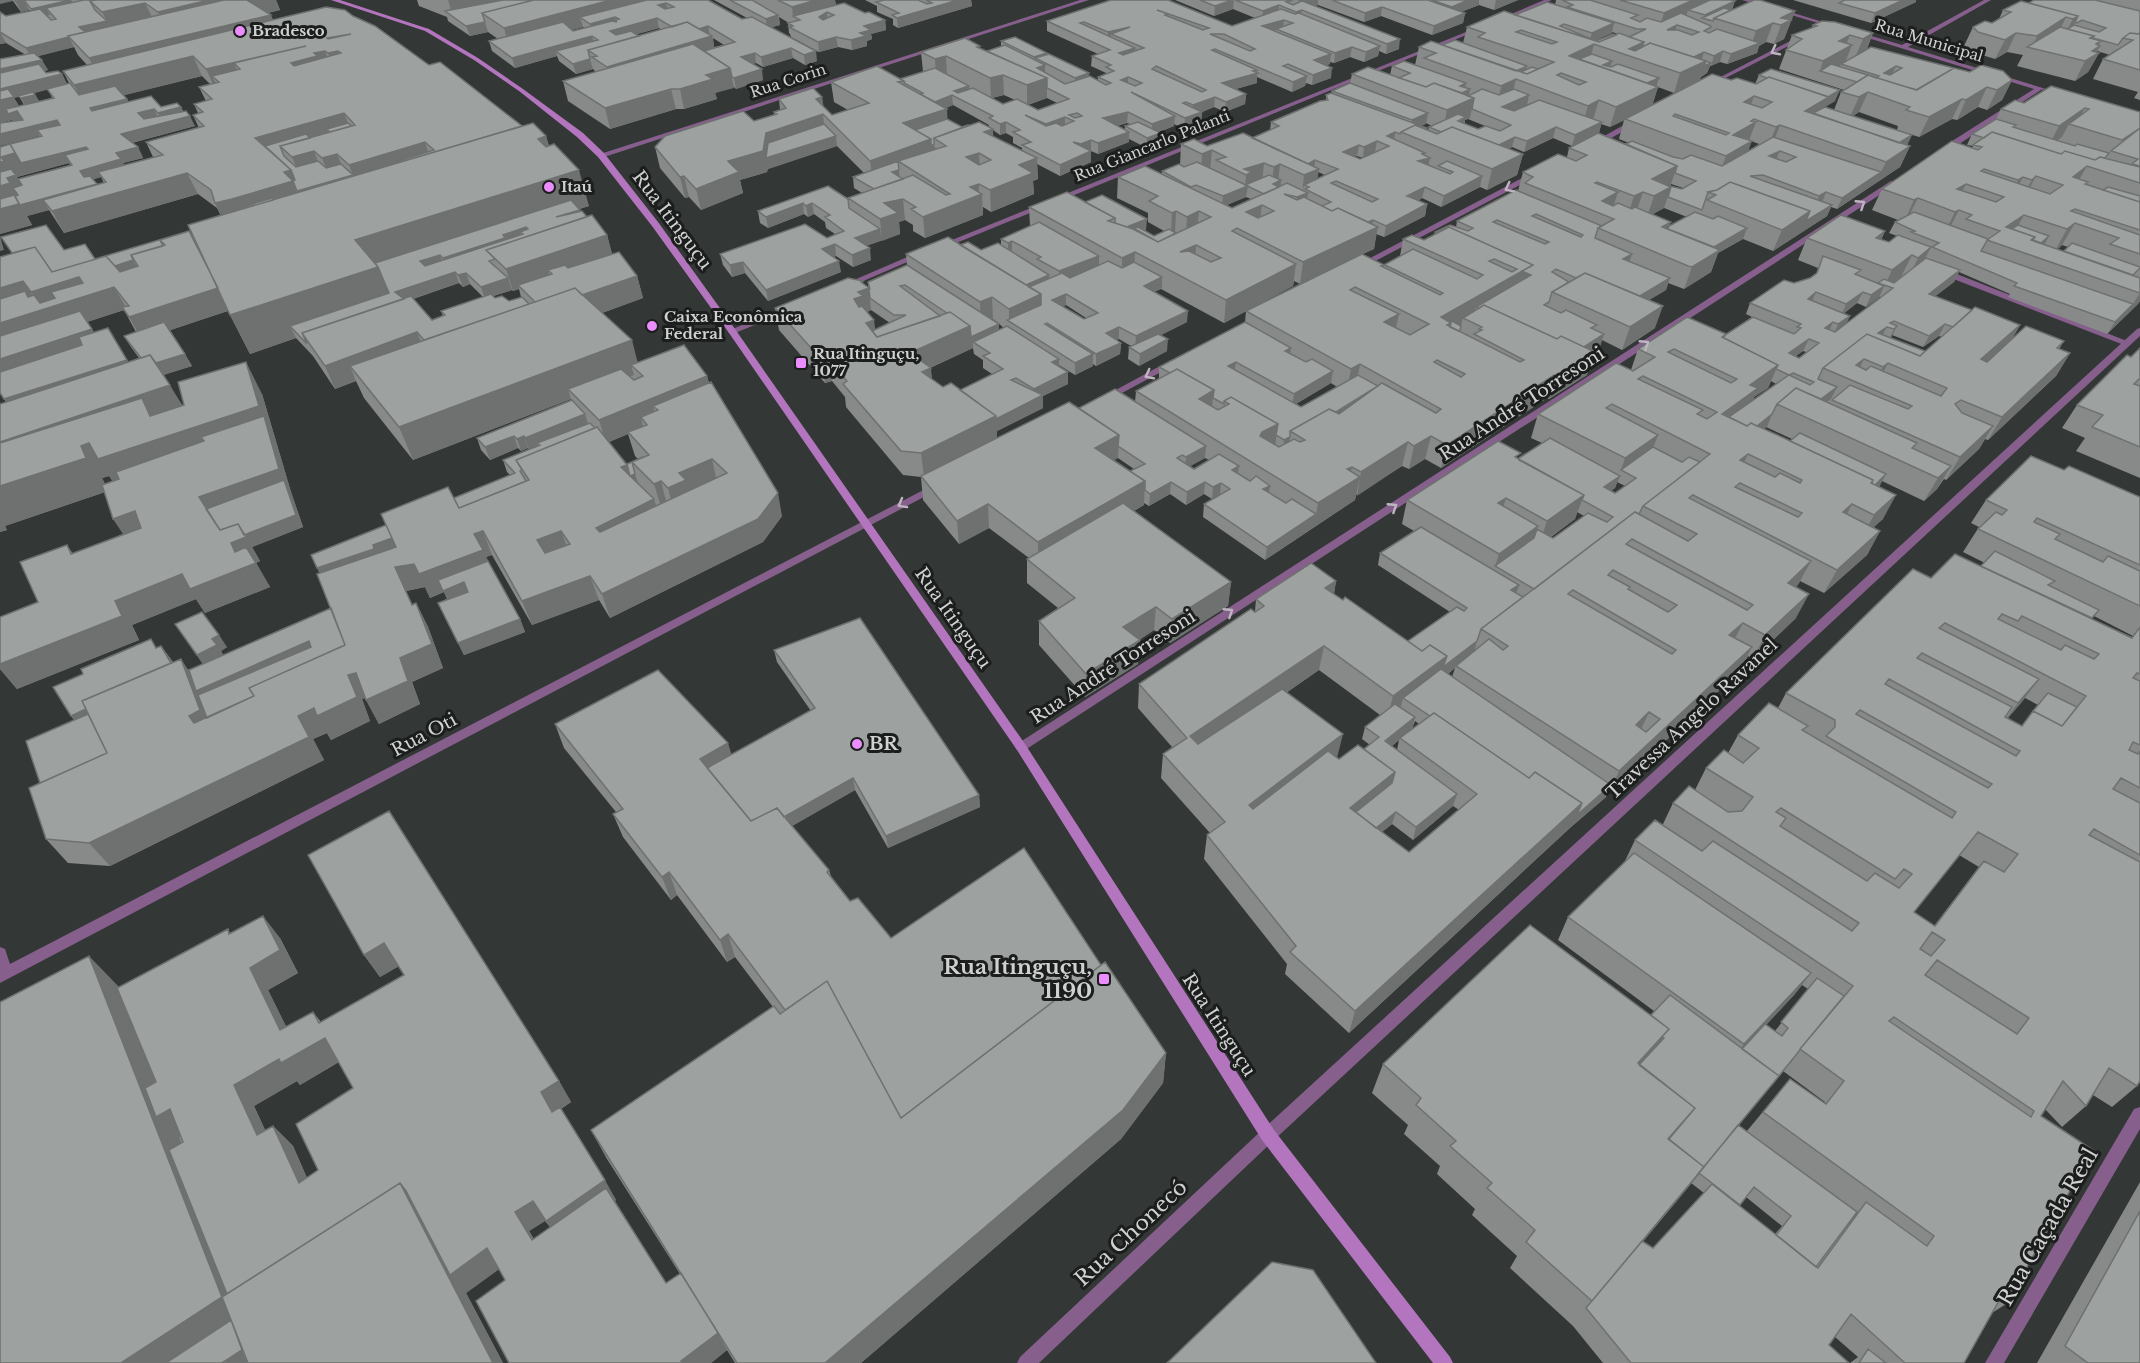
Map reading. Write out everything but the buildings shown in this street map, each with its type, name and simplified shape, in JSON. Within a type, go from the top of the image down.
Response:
[{"type":"main road","name":"Rua Itinguçu","points":[[334,0],[427,30],[476,58],[580,135],[601,155],[655,224],[732,331],[1021,747],[1268,1135],[1444,1363]]},
{"type":"street","name":"Rua Corin","points":[[601,155],[1086,0]]},
{"type":"street","points":[[1493,22],[1549,0]]},
{"type":"street","points":[[1745,0],[1838,28]]},
{"type":"street","points":[[1904,47],[1988,0]]},
{"type":"street","points":[[1818,30],[1828,25]]},
{"type":"street","name":"Rua Giancarlo Palanti","points":[[831,291],[1482,27]]},
{"type":"street","name":"Rua Municipal","points":[[1849,31],[2051,91]]},
{"type":"street","points":[[1698,90],[1808,35]]},
{"type":"street","points":[[1930,159],[2040,88]]},
{"type":"street","points":[[1583,150],[1646,118]]},
{"type":"street","points":[[1352,270],[1541,172]]},
{"type":"street","name":"Rua André Torresoni","points":[[1021,747],[1901,178]]},
{"type":"street","points":[[1825,228],[1836,232]]},
{"type":"street","points":[[1932,268],[2127,343]]},
{"type":"street","points":[[732,331],[798,304]]},
{"type":"street","name":"Travessa Angelo Ravanel","points":[[1268,1135],[2140,331]]},
{"type":"street","points":[[1090,406],[1184,357]]},
{"type":"street","name":"Rua Oti","points":[[3,976],[944,482]]},
{"type":"street","points":[[0,953],[3,976]]},
{"type":"street","name":"Rua Caçada Real","points":[[1994,1363],[2140,1114]]},
{"type":"street","name":"Rua Chonecó","points":[[1026,1363],[1268,1135]]},
{"type":"place","name":"Bradesco","points":[[240,31]]},
{"type":"place","name":"Itaú","points":[[549,187]]},
{"type":"place","name":"Caixa Econômica Federal","points":[[652,326]]},
{"type":"place","name":"Rua Itinguçu, 1077","points":[[801,363]]},
{"type":"place","name":"BR","points":[[857,744]]},
{"type":"place","name":"Rua Itinguçu, 1190","points":[[1104,979]]}]
